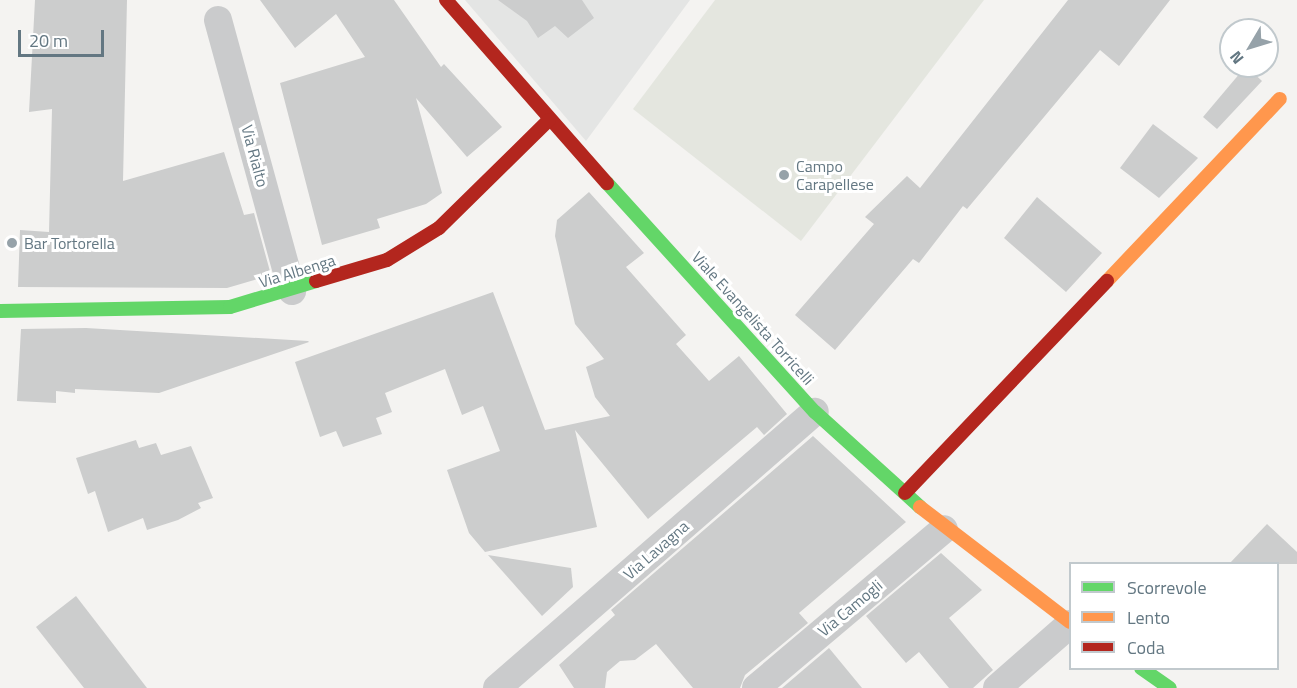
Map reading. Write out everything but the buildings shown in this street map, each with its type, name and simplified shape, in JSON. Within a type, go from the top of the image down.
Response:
[{"type":"street","name":"Viale Evangelista Torricelli","points":[[446,0],[549,120],[815,412],[944,529],[1069,622]]},
{"type":"street","name":"Via Rialto","points":[[218,20],[292,291]]},
{"type":"street","points":[[905,493],[1280,99]]},
{"type":"street","name":"Via Albenga","points":[[0,311],[230,307],[292,291],[387,260],[439,228],[549,120]]},
{"type":"street","name":"Via Lavagna","points":[[497,688],[815,412]]},
{"type":"street","name":"Via Camogli","points":[[756,688],[944,529]]},
{"type":"street","points":[[997,688],[1069,625]]},
{"type":"street","points":[[1143,670],[1170,688]]},
{"type":"shaded area","points":[[465,0],[690,0],[586,141]]},
{"type":"shaded area","name":"Campo Carapellese","points":[[715,0],[984,0],[801,241],[633,109]]},
{"type":"traffic: fast","points":[[607,183],[815,412],[920,507]]},
{"type":"traffic: fast","points":[[0,311],[230,307],[316,281]]},
{"type":"traffic: fast","points":[[1144,670],[1170,688]]},
{"type":"traffic: slow","points":[[1107,281],[1280,99]]},
{"type":"traffic: slow","points":[[920,507],[1069,621]]},
{"type":"traffic: jam","points":[[446,0],[607,183]]},
{"type":"traffic: jam","points":[[316,281],[387,260],[439,228],[549,120]]},
{"type":"traffic: jam","points":[[905,493],[1107,281]]},
{"type":"place","name":"Campo Carapellese","points":[[784,175]]},
{"type":"place","name":"Bar Tortorella","points":[[12,243]]}]
